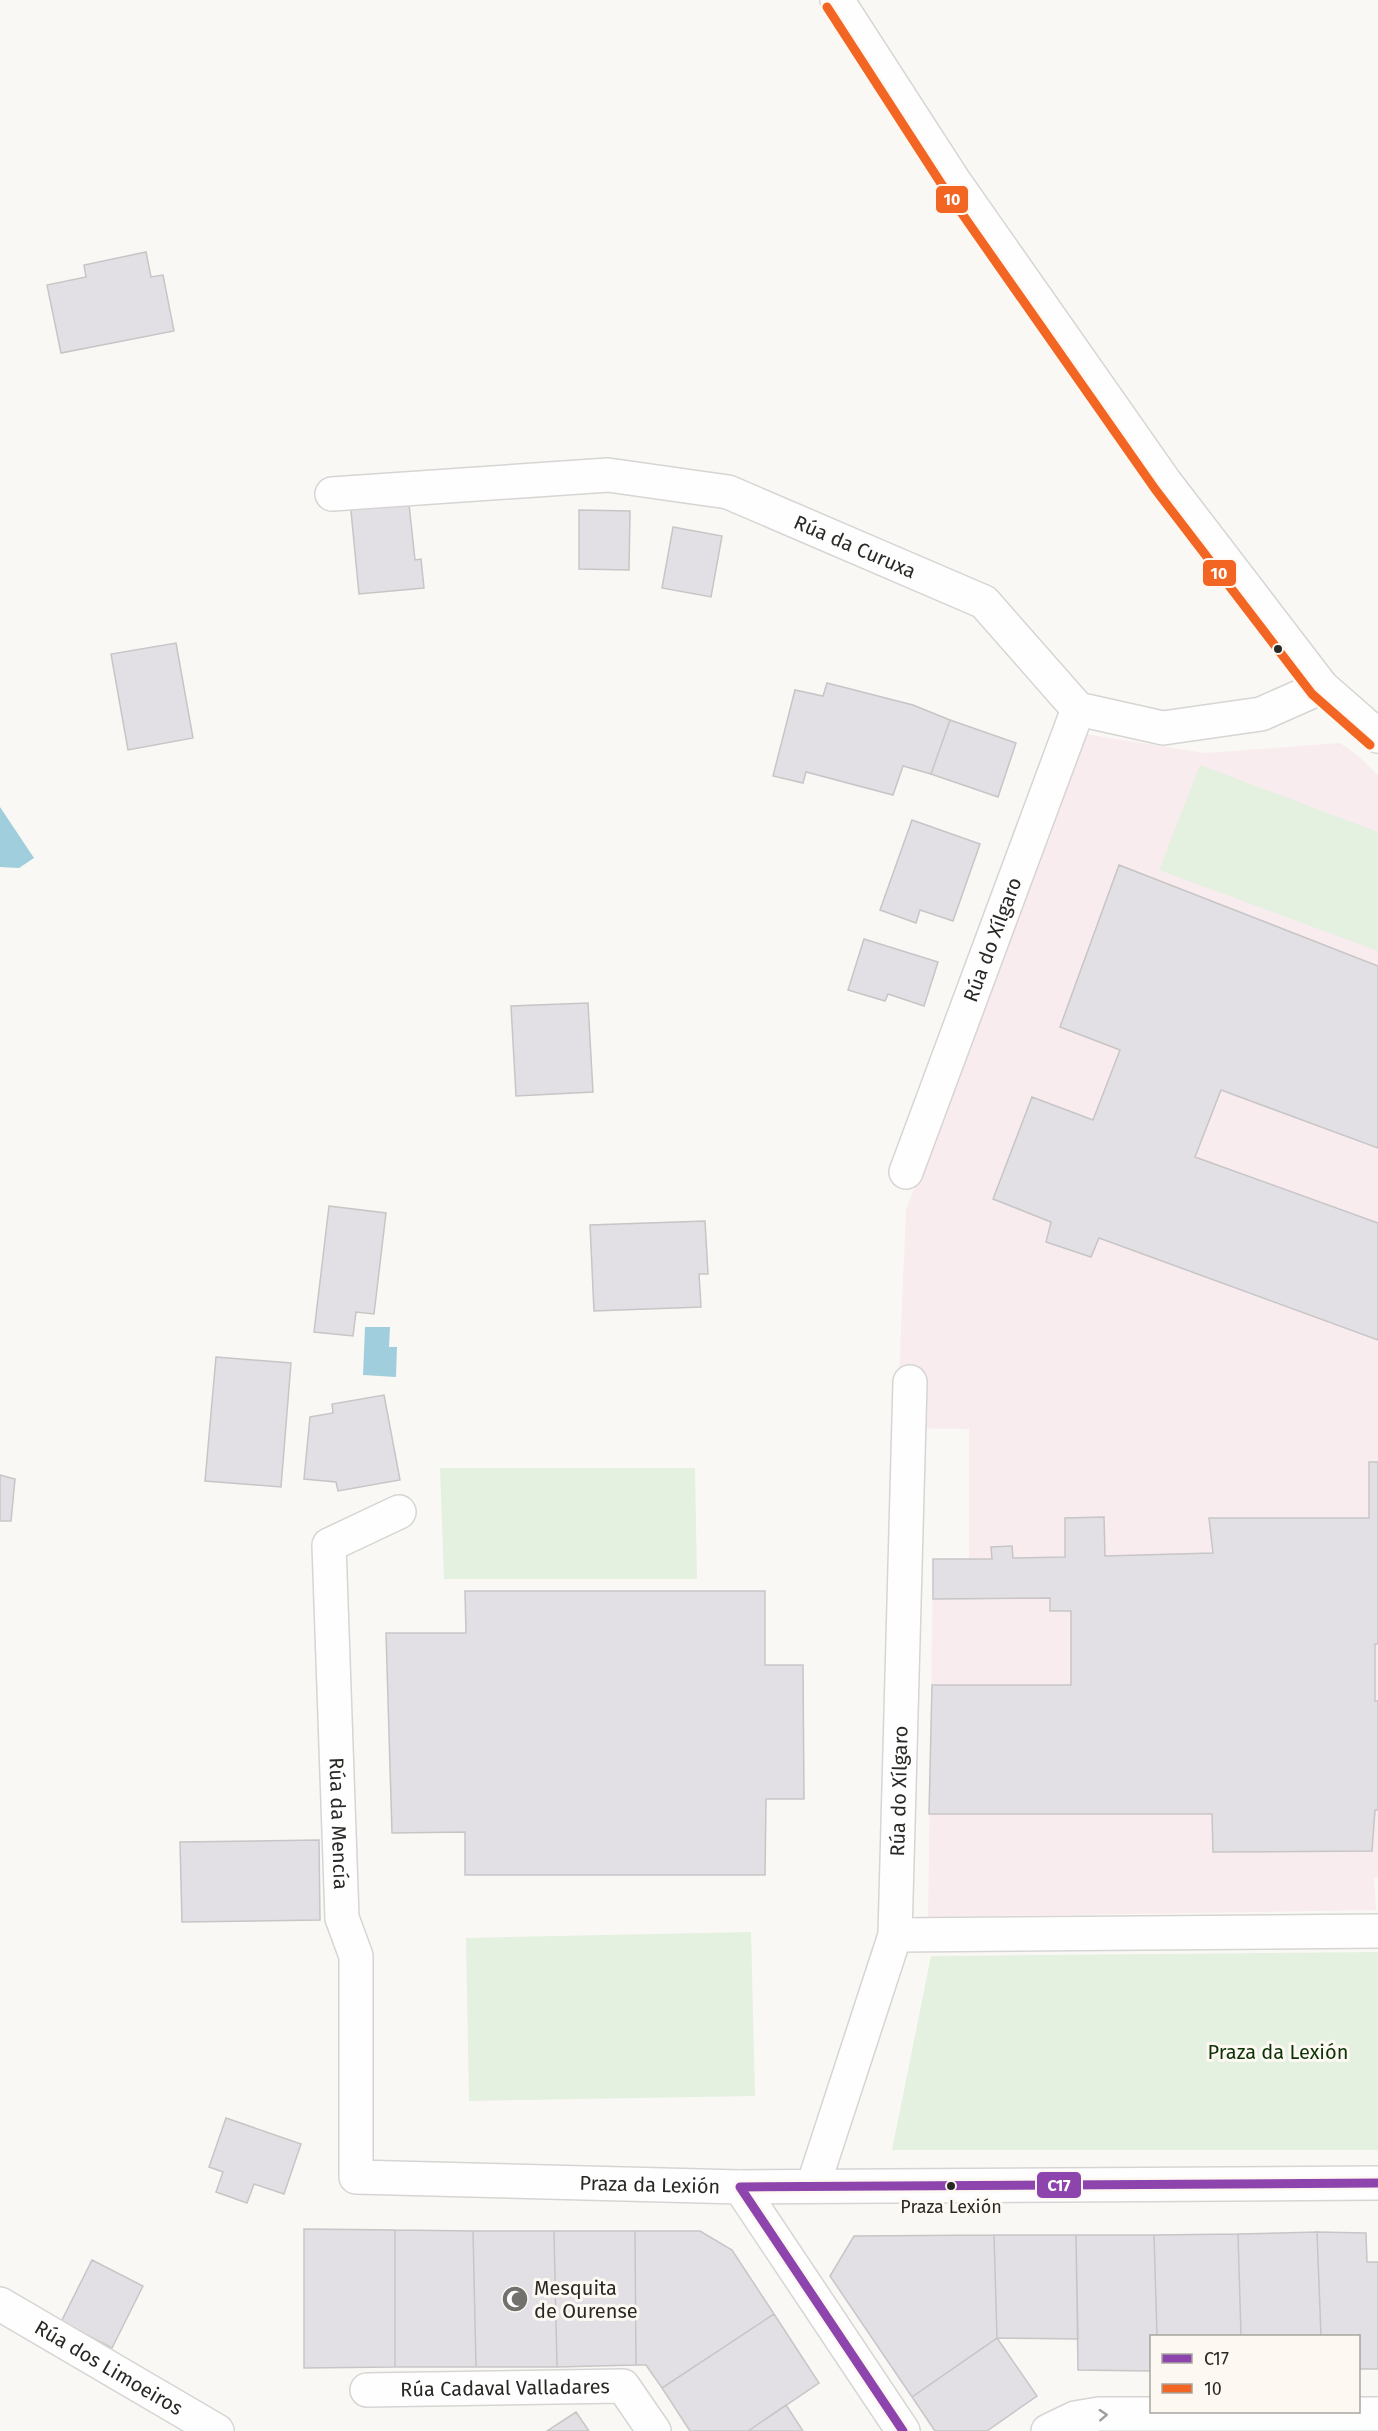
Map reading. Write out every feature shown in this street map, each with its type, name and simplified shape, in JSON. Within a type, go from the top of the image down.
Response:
[{"type":"street","points":[[837,0],[954,181],[1165,482],[1322,687],[1377,733]]},
{"type":"street","name":"Rúa da Curuxa","points":[[332,494],[608,475],[728,492],[984,602],[1078,709]]},
{"type":"street","points":[[1078,709],[1163,728],[1261,714],[1322,687]]},
{"type":"street","name":"Rúa do Xílgaro","points":[[906,1172],[1078,709]]},
{"type":"street","name":"Rúa do Xílgaro","points":[[813,2186],[895,1935],[910,1382]]},
{"type":"street","name":"Rúa da Mencía","points":[[356,2177],[356,1956],[342,1918],[329,1545],[399,1512]]},
{"type":"street","points":[[895,1935],[1378,1931]]},
{"type":"street","name":"Praza da Lexión","points":[[356,2177],[740,2187],[1378,2182]]},
{"type":"street","points":[[740,2187],[903,2431]]},
{"type":"street","name":"Rúa dos Limoeiros","points":[[0,2304],[217,2431]]},
{"type":"street","name":"Rúa Cadaval Valladares","points":[[367,2390],[623,2386],[654,2431]]},
{"type":"street","points":[[1048,2431],[1075,2418],[1099,2414],[1378,2414]]},
{"type":"shaded area","points":[[1085,734],[1204,753],[1340,743],[1356,754],[1378,775],[1378,1877],[1374,1878],[1376,1910],[928,1917],[933,1559],[969,1559],[969,1429],[897,1428],[906,1210]]},
{"type":"green space","points":[[1200,765],[1378,832],[1378,951],[1159,870]]},
{"type":"green space","points":[[440,1468],[695,1468],[697,1579],[444,1579]]},
{"type":"green space","points":[[751,1932],[755,2096],[469,2101],[466,1938]]},
{"type":"green space","name":"Praza da Lexión","points":[[1378,1952],[1378,2150],[892,2150],[931,1956]]},
{"type":"water","points":[[0,807],[34,858],[19,868],[0,867]]},
{"type":"water","points":[[365,1327],[390,1327],[389,1347],[397,1347],[396,1377],[363,1375]]},
{"type":"building","points":[[146,252],[151,277],[163,275],[174,331],[61,353],[47,285],[86,277],[84,265]]},
{"type":"building","points":[[408,495],[415,560],[421,559],[424,588],[359,594],[350,501]]},
{"type":"building","points":[[579,510],[630,511],[629,570],[579,569]]},
{"type":"building","points":[[673,527],[722,536],[711,597],[662,588]]},
{"type":"building","points":[[176,643],[193,738],[128,750],[111,654]]},
{"type":"building","points":[[827,683],[913,705],[950,720],[931,774],[903,766],[893,795],[806,772],[803,783],[773,776],[795,690],[823,696]]},
{"type":"building","points":[[950,720],[1016,743],[998,797],[931,774]]},
{"type":"building","points":[[912,820],[980,844],[953,921],[920,910],[916,923],[880,910]]},
{"type":"building","points":[[1119,865],[1378,966],[1378,1148],[1221,1090],[1195,1157],[1378,1223],[1378,1340],[1099,1238],[1091,1257],[1046,1242],[1051,1222],[993,1199],[1032,1097],[1093,1120],[1120,1050],[1060,1027]]},
{"type":"building","points":[[864,939],[938,962],[924,1006],[888,994],[885,1001],[848,990]]},
{"type":"building","points":[[588,1003],[593,1092],[516,1096],[511,1006]]},
{"type":"building","points":[[329,1206],[386,1213],[374,1314],[356,1312],[353,1336],[314,1332]]},
{"type":"building","points":[[705,1221],[708,1274],[699,1274],[701,1307],[594,1311],[590,1225]]},
{"type":"building","points":[[216,1357],[291,1363],[281,1487],[205,1481]]},
{"type":"building","points":[[384,1395],[400,1480],[338,1491],[336,1482],[304,1479],[310,1417],[333,1413],[332,1404]]},
{"type":"building","points":[[1369,1462],[1378,1462],[1378,1644],[1375,1644],[1375,1701],[1378,1701],[1378,1810],[1375,1810],[1372,1851],[1213,1852],[1212,1814],[929,1814],[932,1685],[1071,1685],[1071,1611],[1050,1611],[1050,1598],[933,1599],[933,1559],[992,1559],[991,1547],[1012,1546],[1013,1558],[1065,1557],[1065,1518],[1104,1517],[1105,1556],[1213,1553],[1209,1518],[1369,1518]]},
{"type":"building","points":[[0,1475],[15,1479],[11,1521],[0,1521]]},
{"type":"building","points":[[465,1591],[765,1591],[765,1665],[803,1665],[804,1799],[766,1799],[765,1875],[465,1875],[465,1832],[392,1833],[386,1633],[466,1633]]},
{"type":"building","points":[[319,1840],[320,1920],[182,1922],[180,1842]]},
{"type":"building","points":[[226,2118],[301,2144],[284,2194],[254,2184],[247,2203],[216,2192],[223,2172],[209,2167]]},
{"type":"building","points":[[304,2229],[395,2230],[395,2367],[304,2368]]},
{"type":"building","points":[[395,2230],[473,2231],[476,2367],[395,2367]]},
{"type":"building","name":"Mesquita de Ourense","points":[[473,2231],[554,2231],[557,2367],[476,2367]]},
{"type":"building","points":[[554,2231],[635,2231],[636,2365],[557,2367]]},
{"type":"building","points":[[635,2231],[700,2231],[732,2250],[774,2314],[662,2388],[646,2365],[636,2365]]},
{"type":"building","points":[[1317,2232],[1321,2335],[1241,2335],[1238,2234]]},
{"type":"building","points":[[1317,2232],[1366,2233],[1367,2262],[1378,2262],[1378,2369],[1360,2369],[1360,2335],[1321,2335]]},
{"type":"building","points":[[1238,2234],[1241,2335],[1157,2335],[1154,2235]]},
{"type":"building","points":[[994,2235],[1076,2235],[1078,2339],[997,2338]]},
{"type":"building","points":[[994,2235],[997,2338],[912,2397],[830,2276],[854,2236]]},
{"type":"building","points":[[1076,2235],[1154,2235],[1157,2335],[1150,2335],[1150,2371],[1078,2370]]},
{"type":"building","points":[[92,2260],[143,2286],[112,2348],[61,2322]]},
{"type":"building","points":[[774,2314],[819,2383],[748,2431],[690,2431],[662,2388]]},
{"type":"building","points":[[997,2338],[1037,2396],[987,2431],[935,2431],[912,2397]]},
{"type":"building","points":[[786,2405],[803,2431],[748,2431]]},
{"type":"building","points":[[576,2412],[589,2431],[547,2431]]},
{"type":"transit line","name":"10","points":[[827,7],[944,188],[1155,489],[1312,694],[1370,745]]},
{"type":"transit line","name":"C17","points":[[740,2187],[1378,2183]]},
{"type":"transit line","name":"C17","points":[[740,2187],[903,2431]]},
{"type":"place","name":"Praza Lexión","points":[[951,2186]]},
{"type":"place","name":"Mesquita de Ourense","points":[[515,2299]]}]
